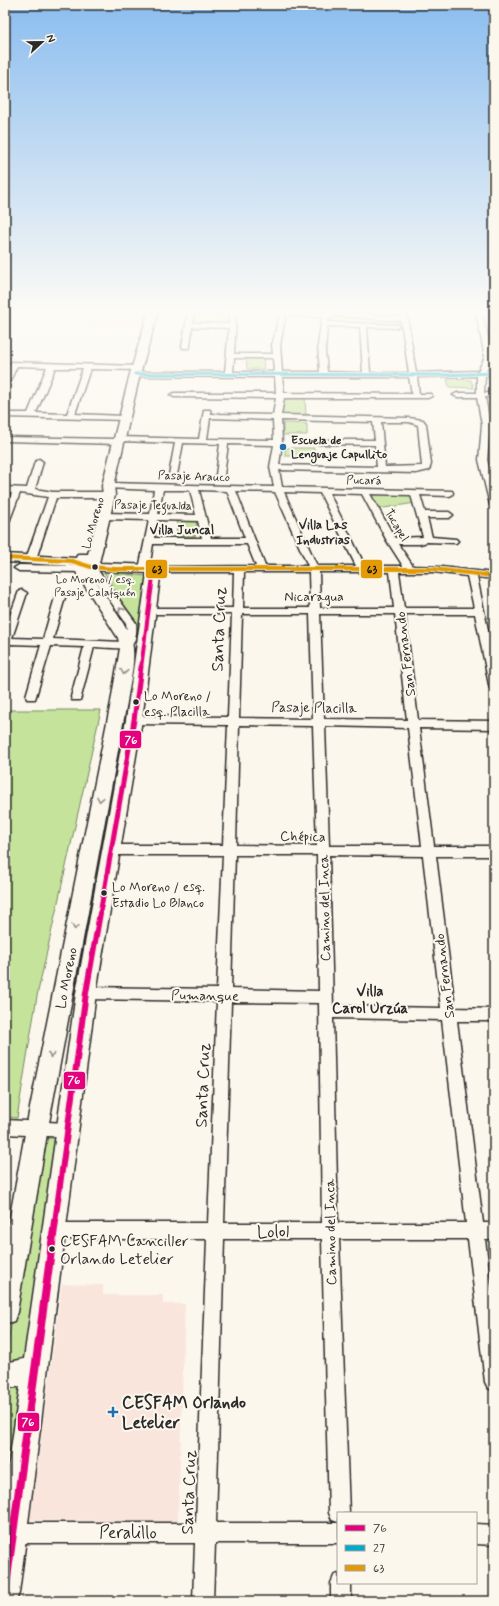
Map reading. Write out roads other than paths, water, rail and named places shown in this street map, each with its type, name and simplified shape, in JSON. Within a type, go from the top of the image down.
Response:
[{"type":"street","points":[[31,416],[43,388]]},
{"type":"street","points":[[70,417],[80,388]]},
{"type":"street","name":"Lo Moreno","points":[[5,1312],[37,1128],[119,702],[127,645],[121,631],[85,566],[106,492],[132,388]]},
{"type":"street","points":[[174,395],[186,388]]},
{"type":"street","points":[[215,388],[280,396],[329,388]]},
{"type":"street","name":"Camino del Inca","points":[[279,388],[280,396],[277,418],[278,443],[274,467],[279,491],[314,569],[323,851],[330,1231],[339,1512]]},
{"type":"street","points":[[365,388],[416,396],[428,396]]},
{"type":"street","points":[[414,388],[416,396]]},
{"type":"street","points":[[480,388],[480,395],[490,425],[483,452],[491,480],[494,505]]},
{"type":"street","points":[[457,395],[494,395]]},
{"type":"street","points":[[203,441],[207,414],[277,418],[409,420],[420,422],[422,424],[427,464],[426,468],[416,470],[274,467]]},
{"type":"street","points":[[5,415],[124,418]]},
{"type":"street","points":[[377,420],[381,469]]},
{"type":"street","points":[[5,439],[278,443]]},
{"type":"street","points":[[173,475],[180,441]]},
{"type":"street","points":[[220,475],[224,442]]},
{"type":"street","points":[[318,442],[379,443]]},
{"type":"street","points":[[483,452],[494,452]]},
{"type":"street","points":[[30,490],[40,462]]},
{"type":"street","points":[[149,569],[148,541],[159,487]]},
{"type":"street","name":"Pasaje Arauco","points":[[5,490],[30,490],[53,495],[159,487],[279,491]]},
{"type":"street","points":[[194,488],[207,541]]},
{"type":"street","points":[[231,489],[262,570]]},
{"type":"street","points":[[5,522],[17,490]]},
{"type":"street","name":"Pucará","points":[[279,491],[449,493]]},
{"type":"street","name":"Lo Moreno","points":[[85,566],[104,516],[106,492]]},
{"type":"street","points":[[324,492],[362,569]]},
{"type":"street","name":"Tucapel","points":[[365,492],[392,542],[410,570]]},
{"type":"street","points":[[415,493],[428,536],[426,539]]},
{"type":"street","points":[[32,559],[53,495]]},
{"type":"street","points":[[422,515],[449,515]]},
{"type":"street","name":"Pasaje Tegualda","points":[[104,516],[201,518]]},
{"type":"street","points":[[392,542],[420,541],[426,539],[453,541]]},
{"type":"street","points":[[148,541],[251,541]]},
{"type":"street","points":[[5,558],[32,559],[85,566]]},
{"type":"street","points":[[19,568],[85,566],[149,569],[239,570],[394,569],[448,570],[472,575],[494,576]]},
{"type":"street","name":"Lo Moreno","points":[[5,1593],[86,993],[134,720],[149,611],[149,569]]},
{"type":"street","name":"San Fernando","points":[[394,569],[494,1382]]},
{"type":"street","name":"Santa Cruz","points":[[203,1601],[239,570]]},
{"type":"street","points":[[472,575],[494,685]]},
{"type":"street","points":[[22,593],[6,642],[127,645]]},
{"type":"street","points":[[31,696],[61,594]]},
{"type":"street","name":"Nicaragua","points":[[149,611],[315,610],[479,612]]},
{"type":"street","points":[[76,697],[90,644]]},
{"type":"street","name":"Pasaje Placilla","points":[[134,720],[494,725]]},
{"type":"street","name":"Chépica","points":[[112,850],[494,851]]},
{"type":"street","name":"Pumanque","points":[[86,993],[325,997]]},
{"type":"street","points":[[326,1012],[494,1015]]},
{"type":"street","points":[[5,1127],[68,1130]]},
{"type":"street","name":"Lolol","points":[[53,1231],[494,1231]]},
{"type":"street","points":[[5,1376],[35,1369]]},
{"type":"street","name":"Peralillo","points":[[13,1533],[337,1533]]},
{"type":"street","points":[[477,1534],[494,1535]]},
{"type":"street","points":[[341,1584],[341,1601]]},
{"type":"place","name":"Escuela de Lenguaje Capullito","points":[[283,447]]},
{"type":"place","name":"Lo Moreno / esq. Pasaje Calafquén","points":[[95,567]]},
{"type":"place","name":"Lo Moreno / esq. Placilla","points":[[136,702]]},
{"type":"place","name":"Lo Moreno / esq. Estadio Lo Blanco","points":[[104,893]]},
{"type":"place","name":"CESFAM Canciller Orlando Letelier","points":[[52,1249]]},
{"type":"place","name":"CESFAM Orlando Letelier","points":[[113,1412]]},
{"type":"district","name":"Villa Juncal","points":[[182,529]]},
{"type":"district","name":"Villa Las Industrias","points":[[323,532]]},
{"type":"district","name":"Villa Carol Urzúa","points":[[370,1000]]}]
